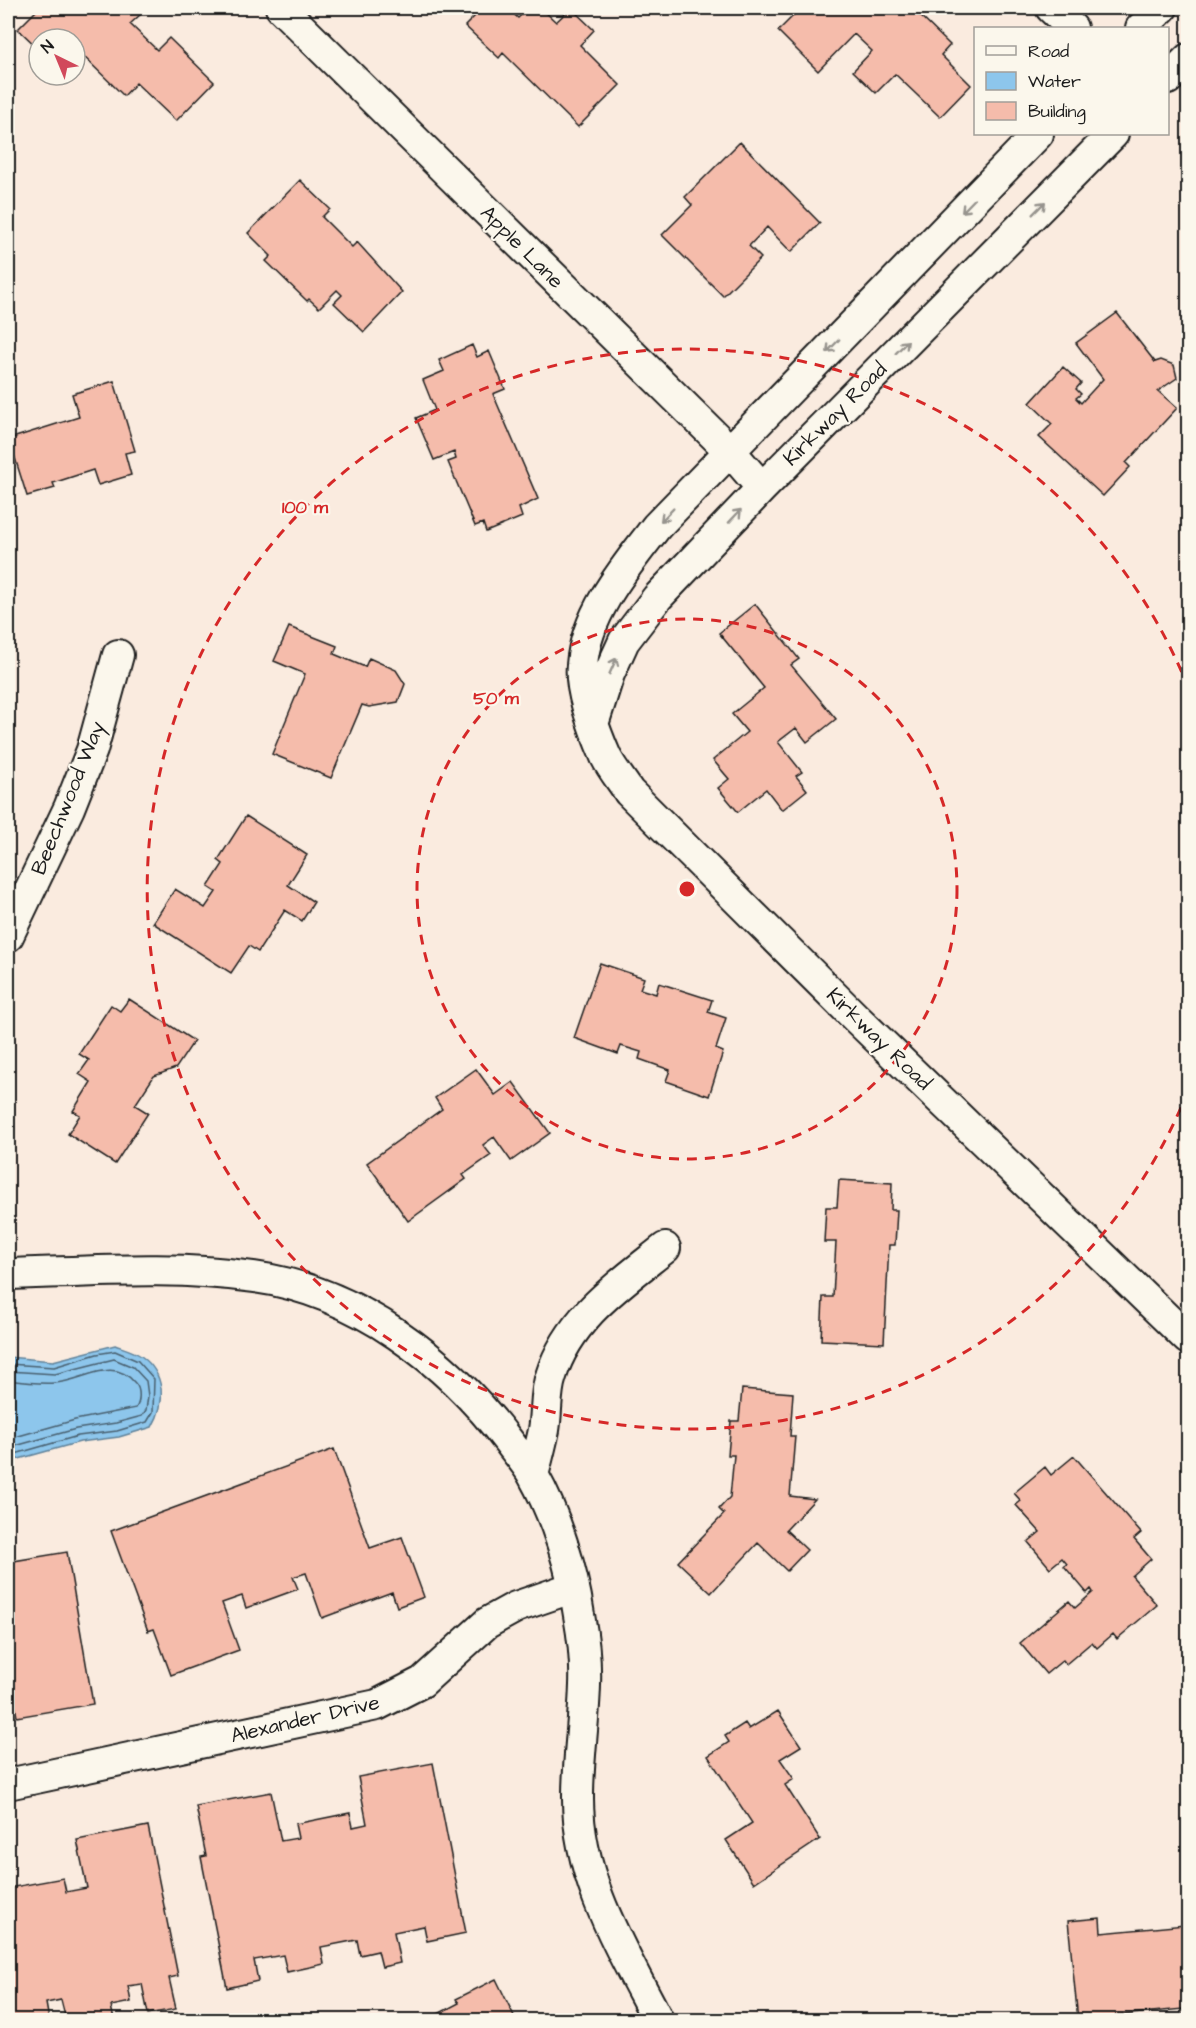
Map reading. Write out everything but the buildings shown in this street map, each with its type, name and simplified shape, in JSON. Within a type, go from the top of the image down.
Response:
[{"type":"street","name":"Apple Lane","points":[[281,8],[731,452],[762,488]]},
{"type":"street","points":[[1051,8],[1071,27]]},
{"type":"street","points":[[1142,27],[1162,8]]},
{"type":"street","points":[[1169,78],[1188,59]]},
{"type":"street","name":"Kirkway Road","points":[[1037,135],[657,526],[626,565],[592,623],[582,666],[585,697],[607,759],[629,792],[1188,1338]]},
{"type":"street","name":"Kirkway Road","points":[[594,721],[609,674],[624,641],[657,598],[762,488],[1112,135]]},
{"type":"street","name":"Beechwood Way","points":[[8,936],[69,808],[92,750],[118,655]]},
{"type":"street","points":[[533,1475],[544,1430],[550,1379],[559,1355],[574,1329],[604,1297],[665,1248]]},
{"type":"street","points":[[8,1274],[150,1270],[205,1272],[256,1277],[312,1291],[374,1320],[427,1356],[468,1393],[533,1475],[556,1529],[574,1587],[585,1683],[577,1798],[584,1852],[599,1903],[658,2020]]},
{"type":"street","name":"Alexander Drive","points":[[8,1784],[377,1705],[422,1682],[487,1623],[516,1607],[574,1587]]},
{"type":"water","points":[[115,1345],[141,1356],[155,1371],[161,1389],[161,1399],[157,1418],[152,1427],[119,1437],[80,1442],[8,1462],[8,1357],[53,1361]]}]
